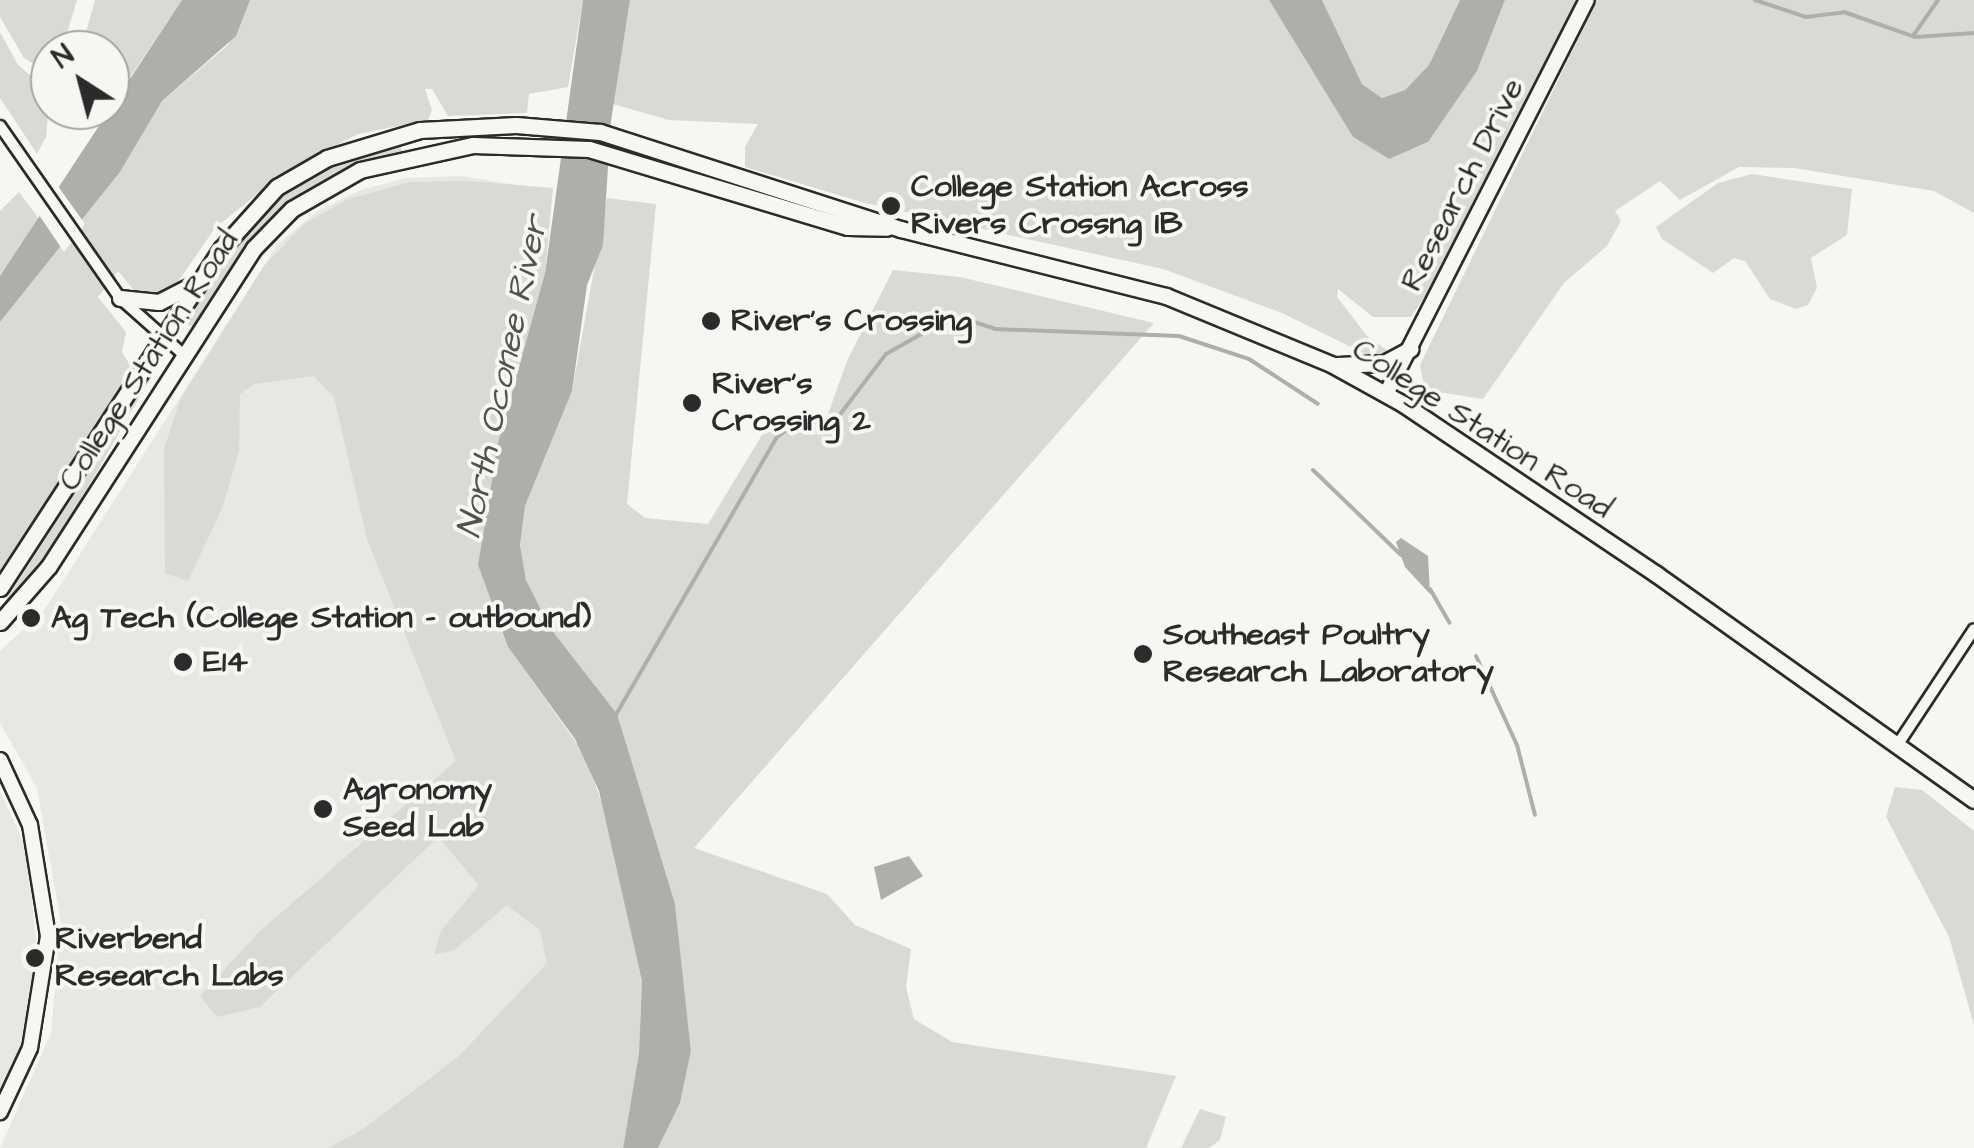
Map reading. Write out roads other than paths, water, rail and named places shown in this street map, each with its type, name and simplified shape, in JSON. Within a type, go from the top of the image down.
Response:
[{"type":"main road","name":"College Station Road","points":[[0,588],[254,208],[327,158],[420,130],[515,134],[662,158],[848,227],[901,229],[1166,296],[1332,365],[1386,394],[1656,574],[1974,800]]},
{"type":"main road","name":"College Station Road","points":[[0,622],[49,566],[254,248],[311,195],[388,162],[515,134]]},
{"type":"main road","points":[[120,298],[159,302],[203,279]]},
{"type":"main road","points":[[1332,365],[1384,364],[1410,349]]},
{"type":"street","name":"Research Drive","points":[[1386,394],[1588,0]]},
{"type":"street","points":[[0,126],[120,298],[164,342],[184,356]]},
{"type":"street","points":[[1896,746],[1974,629]]},
{"type":"street","points":[[0,760],[37,851],[48,936],[30,1048],[0,1112]]},
{"type":"waterway","points":[[1755,0],[1806,17],[1844,12],[1915,37],[1974,33]]},
{"type":"waterway","points":[[1913,36],[1938,0]]},
{"type":"waterway","points":[[614,718],[776,438],[789,428],[838,417],[886,354],[939,324],[962,318],[995,329],[1179,336],[1249,359],[1318,404]]},
{"type":"waterway","points":[[1313,470],[1401,555]]},
{"type":"waterway","points":[[1430,589],[1450,623]]},
{"type":"waterway","points":[[1476,656],[1517,745],[1535,815]]},
{"type":"place","name":"College Station Across Rivers Crossng IB","points":[[891,206]]},
{"type":"place","name":"River's Crossing","points":[[711,321]]},
{"type":"place","name":"River's Crossing 2","points":[[692,403]]},
{"type":"place","name":"Ag Tech (College Station - outbound)","points":[[31,618]]},
{"type":"place","name":"Southeast Poultry Research Laboratory","points":[[1143,654]]},
{"type":"place","name":"E14","points":[[183,662]]},
{"type":"place","name":"Agronomy Seed Lab","points":[[323,809]]},
{"type":"place","name":"Riverbend Research Labs","points":[[35,958]]},
{"type":"water label","name":"North Oconee River","points":[[503,377]]}]
